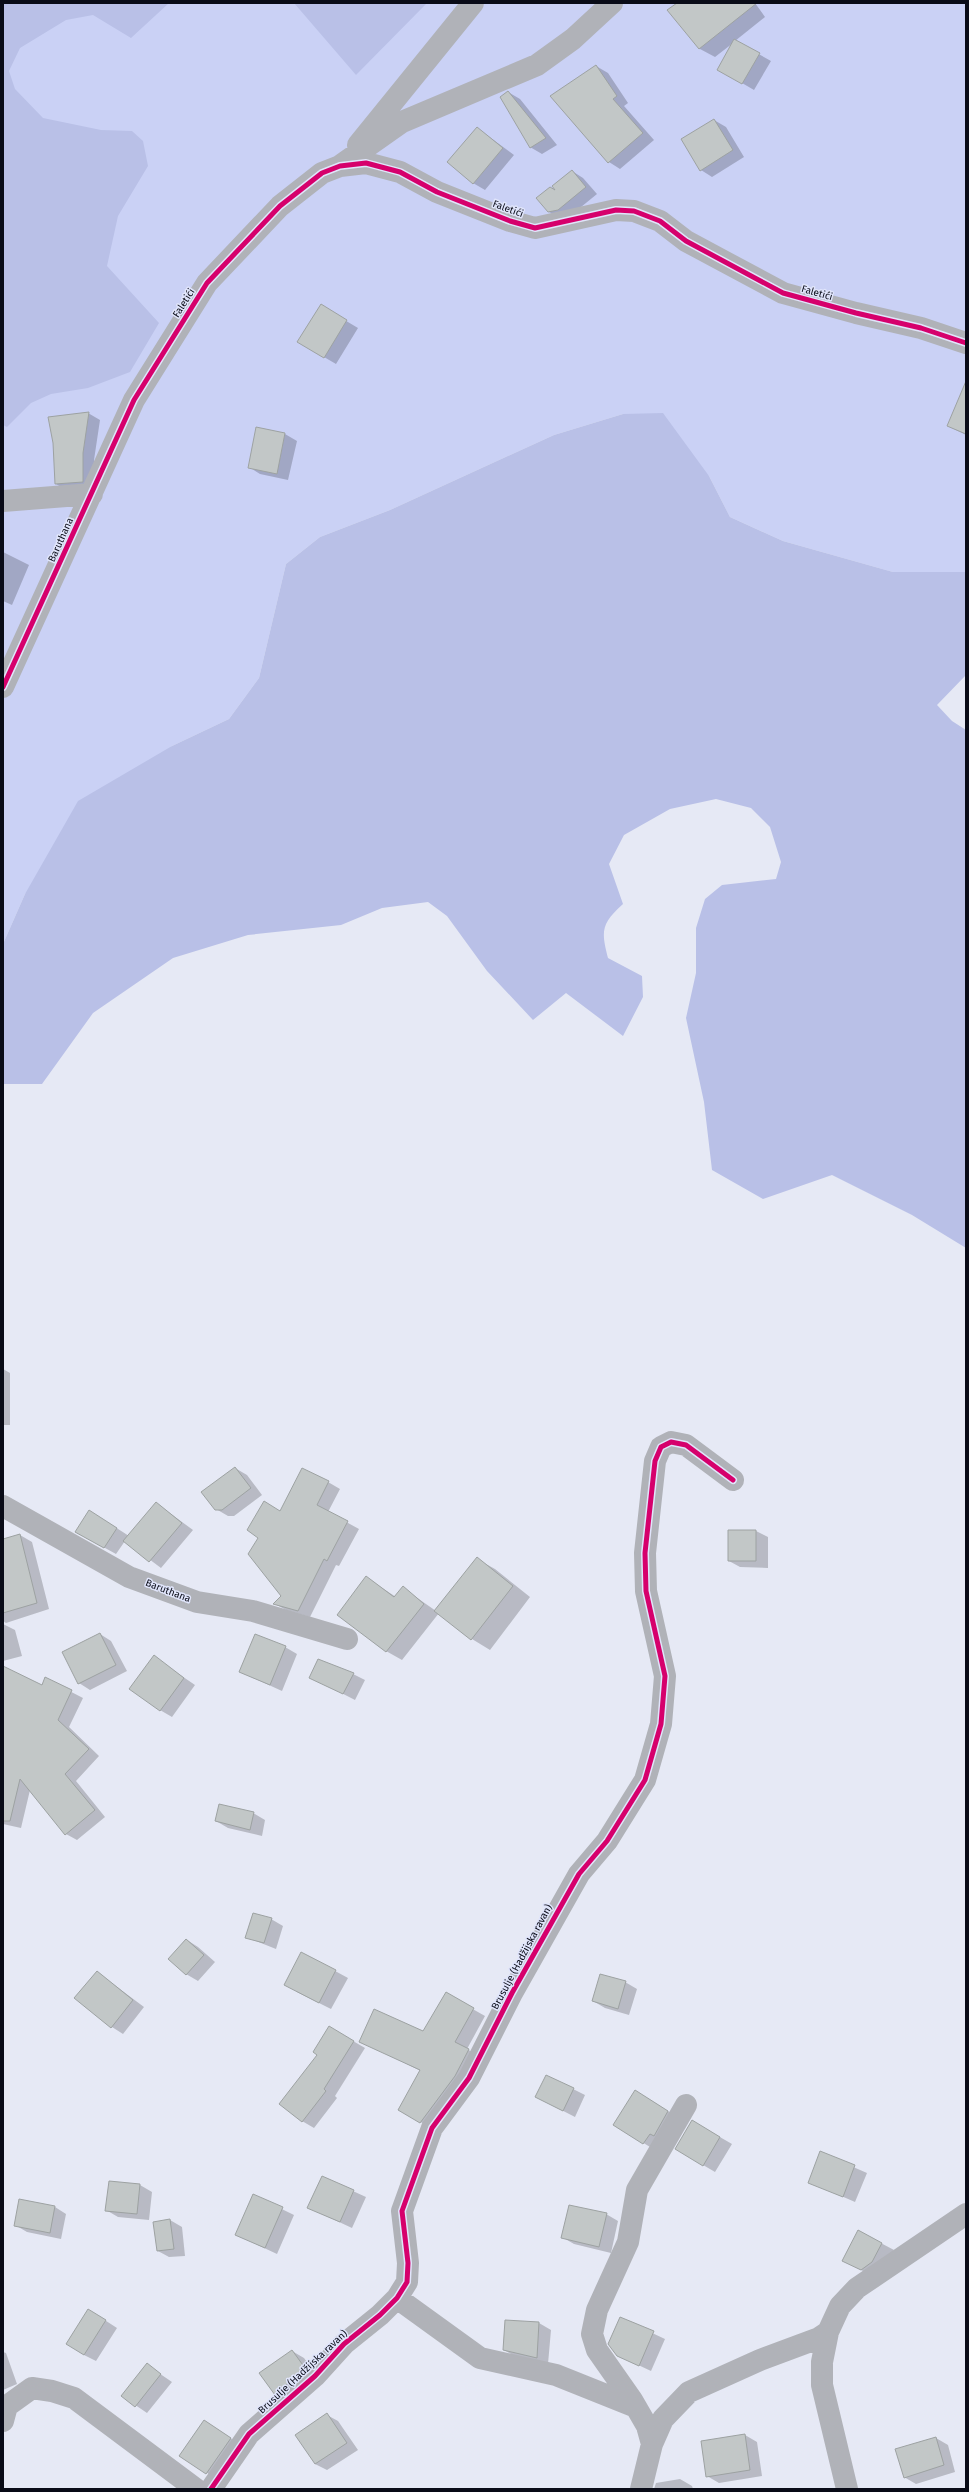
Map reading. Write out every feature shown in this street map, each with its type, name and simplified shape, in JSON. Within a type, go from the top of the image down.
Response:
[{"type":"street","points":[[340,166],[474,3]]},
{"type":"street","points":[[340,166],[402,122],[537,65],[573,39],[612,3]]},
{"type":"street","name":"Faletići","points":[[134,400],[207,283],[280,206],[322,173],[340,166],[366,163],[400,172],[437,192],[510,221],[535,228],[616,210],[634,211],[660,221],[686,241],[783,292],[856,314],[922,328],[966,343]]},
{"type":"street","name":"Baruthana","points":[[3,687],[134,400]]},
{"type":"street","points":[[3,501],[92,494]]},
{"type":"street","name":"Brusulje (Hadžijska ravan)","points":[[211,2489],[249,2434],[315,2376],[344,2344],[397,2298],[406,2282],[408,2263],[402,2211],[432,2128],[469,2078],[512,1993],[571,1886],[607,1841],[644,1780],[661,1724],[665,1676],[646,1591],[645,1553],[655,1461],[661,1447],[671,1442],[686,1445],[733,1480]]},
{"type":"street","name":"Baruthana","points":[[3,1506],[129,1576],[197,1602],[253,1611],[348,1639]]},
{"type":"street","points":[[652,2444],[647,2426],[636,2406],[597,2350],[592,2334],[593,2320],[628,2242],[637,2190],[686,2105]]},
{"type":"street","points":[[847,2489],[822,2385],[822,2362],[828,2332],[840,2306],[857,2288],[966,2214]]},
{"type":"street","points":[[397,2298],[480,2358],[556,2375],[636,2406]]},
{"type":"street","points":[[641,2489],[652,2444],[663,2420],[689,2392],[760,2360],[820,2338],[828,2332]]},
{"type":"street","points":[[3,2421],[7,2406],[32,2388],[52,2391],[74,2398],[196,2489]]},
{"type":"shaded area","points":[[3,3],[966,3],[966,572],[893,572],[783,541],[730,517],[709,476],[623,414],[554,435],[390,510],[320,537],[286,564],[259,678],[229,719],[172,746],[25,894],[3,944]]},
{"type":"shaded area","points":[[3,3],[169,3],[131,38],[93,15],[66,20],[20,48],[9,71],[15,89],[43,118],[101,130],[132,131],[143,141],[148,166],[118,216],[107,266],[159,323],[130,372],[88,388],[51,394],[31,403],[7,427],[3,425]]},
{"type":"shaded area","points":[[294,3],[427,3],[356,75]]},
{"type":"shaded area","points":[[663,413],[709,476],[730,517],[783,541],[893,572],[966,572],[966,675],[937,705],[952,721],[966,730],[966,1248],[912,1215],[832,1175],[763,1199],[712,1170],[704,1102],[686,1018],[696,973],[696,928],[705,899],[722,885],[776,879],[781,862],[770,827],[751,808],[716,799],[670,809],[624,835],[609,864],[623,904],[610,917],[605,928],[604,941],[608,958],[642,976],[643,997],[623,1036],[566,993],[533,1020],[487,971],[447,916],[428,902],[382,908],[341,925],[248,935],[173,958],[93,1013],[42,1084],[3,1084],[3,944],[25,894],[78,801],[172,746],[229,719],[259,678],[286,564],[320,537],[390,510],[554,435],[623,414]]},
{"type":"building","points":[[677,3],[757,3],[699,49],[667,10]]},
{"type":"building","points":[[734,39],[760,53],[742,84],[717,70]]},
{"type":"building","points":[[596,65],[617,96],[613,99],[643,133],[608,163],[550,96]]},
{"type":"building","points":[[508,91],[546,138],[530,148],[500,97]]},
{"type":"building","points":[[714,119],[733,150],[700,171],[681,139]]},
{"type":"building","points":[[477,127],[503,148],[473,184],[447,162]]},
{"type":"building","points":[[572,170],[586,187],[558,210],[548,212],[536,198],[550,187],[555,190],[552,186]]},
{"type":"building","points":[[321,304],[347,320],[324,358],[297,342]]},
{"type":"building","points":[[966,381],[966,434],[947,426]]},
{"type":"building","points":[[89,412],[83,453],[83,482],[55,484],[53,443],[48,417]]},
{"type":"building","points":[[256,427],[285,433],[277,474],[248,468]]},
{"type":"building","points":[[235,1467],[251,1488],[222,1510],[215,1510],[201,1492]]},
{"type":"building","points":[[302,1468],[329,1481],[317,1505],[348,1521],[327,1561],[324,1559],[298,1611],[273,1604],[281,1596],[248,1554],[258,1538],[247,1530],[264,1501],[280,1511]]},
{"type":"building","points":[[156,1502],[182,1523],[149,1562],[123,1541]]},
{"type":"building","points":[[89,1510],[117,1528],[104,1548],[75,1532]]},
{"type":"building","points":[[728,1530],[756,1530],[756,1561],[728,1561]]},
{"type":"building","points":[[20,1534],[37,1603],[3,1613],[3,1539]]},
{"type":"building","points":[[477,1557],[513,1586],[471,1640],[434,1611]]},
{"type":"building","points":[[366,1576],[394,1597],[403,1586],[424,1604],[386,1652],[337,1615]]},
{"type":"building","points":[[100,1633],[116,1665],[78,1684],[62,1652]]},
{"type":"building","points":[[255,1634],[286,1646],[270,1685],[239,1672]]},
{"type":"building","points":[[154,1655],[184,1678],[160,1711],[129,1689]]},
{"type":"building","points":[[318,1659],[354,1673],[343,1694],[309,1678]]},
{"type":"building","points":[[3,1666],[42,1685],[45,1677],[72,1690],[58,1720],[89,1749],[65,1774],[95,1810],[65,1835],[20,1779],[10,1821],[3,1821]]},
{"type":"building","points":[[219,1804],[254,1812],[250,1830],[215,1821]]},
{"type":"building","points":[[253,1913],[272,1918],[264,1943],[245,1938]]},
{"type":"building","points":[[186,1939],[204,1955],[186,1975],[168,1959]]},
{"type":"building","points":[[301,1952],[336,1970],[319,2003],[284,1985]]},
{"type":"building","points":[[97,1971],[133,2000],[111,2028],[74,1998]]},
{"type":"building","points":[[600,1974],[626,1981],[618,2009],[592,2001]]},
{"type":"building","points":[[446,1992],[474,2008],[455,2042],[469,2049],[455,2076],[420,2123],[398,2110],[420,2070],[359,2042],[374,2009],[423,2031]]},
{"type":"building","points":[[329,2026],[354,2041],[324,2089],[326,2091],[302,2122],[279,2104],[317,2055],[313,2052]]},
{"type":"building","points":[[546,2075],[574,2088],[563,2111],[535,2097]]},
{"type":"building","points":[[635,2090],[668,2111],[654,2136],[650,2134],[643,2144],[613,2125]]},
{"type":"building","points":[[692,2120],[720,2137],[703,2166],[675,2149]]},
{"type":"building","points":[[820,2151],[855,2165],[843,2197],[808,2183]]},
{"type":"building","points":[[322,2176],[354,2190],[340,2222],[307,2208]]},
{"type":"building","points":[[109,2181],[140,2184],[137,2214],[105,2211]]},
{"type":"building","points":[[253,2194],[283,2207],[265,2248],[235,2235]]},
{"type":"building","points":[[19,2199],[55,2206],[50,2233],[14,2226]]},
{"type":"building","points":[[569,2205],[607,2213],[599,2247],[561,2238]]},
{"type":"building","points":[[170,2219],[174,2249],[157,2251],[153,2222]]},
{"type":"building","points":[[858,2230],[882,2243],[872,2262],[861,2270],[842,2261]]},
{"type":"building","points":[[88,2309],[106,2320],[84,2355],[66,2344]]},
{"type":"building","points":[[620,2317],[654,2331],[639,2366],[617,2356],[608,2344]]},
{"type":"building","points":[[505,2320],[539,2322],[537,2358],[503,2350]]},
{"type":"building","points":[[292,2350],[305,2368],[275,2395],[259,2373]]},
{"type":"building","points":[[147,2363],[161,2374],[135,2407],[121,2396]]},
{"type":"building","points":[[327,2413],[347,2443],[315,2464],[295,2435]]},
{"type":"building","points":[[204,2420],[231,2438],[206,2474],[179,2456]]},
{"type":"building","points":[[745,2434],[750,2470],[706,2477],[701,2441]]},
{"type":"building","points":[[936,2437],[944,2465],[904,2478],[895,2449]]},
{"type":"cycle path","points":[[3,687],[134,400],[207,283],[280,206],[322,173],[340,166],[366,163],[400,172],[437,192],[510,221],[535,228],[616,210],[634,211],[660,221],[686,241],[783,293],[856,313],[921,328],[966,343]]},
{"type":"cycle path","points":[[211,2489],[249,2434],[315,2376],[344,2344],[380,2315],[397,2298],[407,2282],[408,2263],[402,2211],[432,2128],[469,2078],[512,1993],[579,1874],[607,1841],[645,1780],[661,1724],[665,1676],[646,1591],[645,1553],[655,1461],[661,1447],[671,1442],[686,1445],[733,1480]]}]
